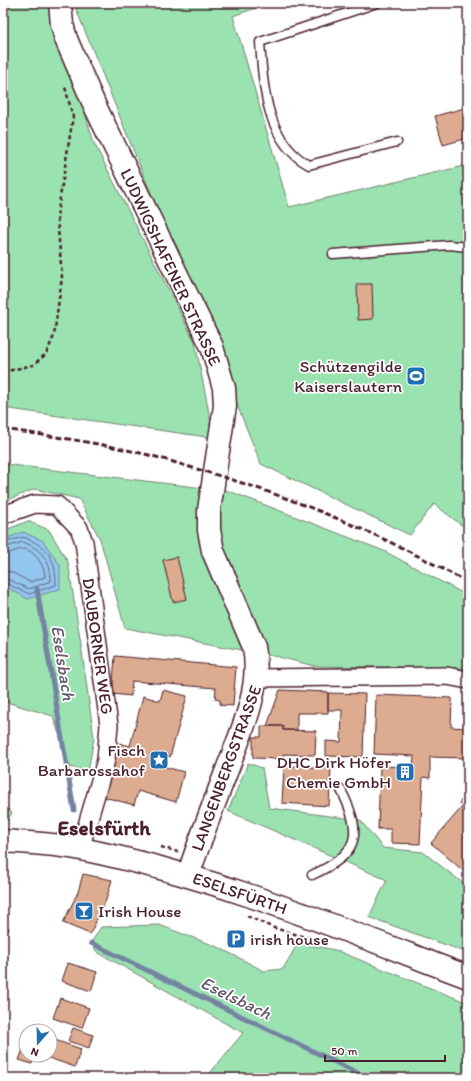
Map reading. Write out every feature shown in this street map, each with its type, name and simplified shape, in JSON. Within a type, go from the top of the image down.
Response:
[{"type":"street","name":"LUDWIGSHAFENER STRASSE","points":[[60,3],[62,24],[77,65],[187,293],[212,347],[220,370],[226,406],[209,510],[209,530],[214,551],[254,647],[256,659],[256,678]]},
{"type":"street","name":"DAUBORNER WEG","points":[[3,515],[35,504],[58,505],[79,528],[84,542],[109,725],[106,760],[80,849]]},
{"type":"street","name":"LANGENBERGSTRASSE","points":[[188,876],[241,734],[256,678],[447,676],[468,680]]},
{"type":"street","name":"ESELSFÜRTH","points":[[3,840],[80,849],[188,876],[257,898],[468,977]]},
{"type":"lane","points":[[377,3],[260,42],[262,73],[272,118],[280,137],[288,149],[298,159],[309,165],[397,142]]},
{"type":"lane","points":[[333,254],[449,245],[468,247]]},
{"type":"lane","points":[[312,875],[329,867],[346,856],[353,842],[355,827],[351,809],[341,790]]},
{"type":"path","points":[[3,372],[33,365],[46,354],[54,336],[62,277],[57,216],[73,117]]},
{"type":"path","points":[[242,914],[274,928],[318,941]]},
{"type":"green space","points":[[3,3],[52,3],[94,143],[195,342],[214,438],[3,408]]},
{"type":"green space","points":[[78,3],[270,3],[233,16],[289,207],[468,165],[468,530],[434,504],[410,535],[261,464],[76,9]]},
{"type":"green space","points":[[3,464],[229,491],[384,551],[468,596],[468,668],[314,666],[279,657],[125,628],[100,539],[79,499],[35,489],[3,502]]},
{"type":"green space","points":[[28,521],[49,530],[68,562],[94,738],[88,771],[70,767],[53,716],[3,701],[3,531]]},
{"type":"green space","points":[[248,763],[262,768],[269,808],[360,820],[383,848],[423,852],[468,887],[468,953],[369,917],[387,880],[228,811]]},
{"type":"green space","points":[[3,806],[12,813],[8,820],[3,819]]},
{"type":"green space","points":[[159,925],[218,947],[264,971],[283,969],[298,943],[335,950],[468,1003],[468,1078],[206,1078],[243,1033],[97,952],[91,943],[101,927]]},
{"type":"water","points":[[23,532],[43,541],[60,565],[60,589],[28,599],[3,585],[3,540]]},
{"type":"building","points":[[468,107],[468,138],[443,145],[435,116]]},
{"type":"building","points":[[357,284],[372,284],[373,319],[358,320]]},
{"type":"building","points":[[177,557],[187,599],[173,602],[163,560]]},
{"type":"building","points":[[115,656],[236,667],[233,706],[220,705],[220,700],[215,699],[216,688],[132,681],[131,696],[112,694]]},
{"type":"building","points":[[163,690],[187,696],[170,757],[157,753],[154,764],[184,772],[176,802],[138,791],[134,805],[104,797],[119,743],[130,746],[143,696],[160,701]]},
{"type":"building","points":[[280,690],[328,692],[328,713],[297,713],[297,730],[283,730],[283,726],[267,726]]},
{"type":"building","points":[[328,693],[365,694],[363,757],[326,756],[326,741],[341,742],[342,710],[328,710]]},
{"type":"building","name":"DHC Dirk Höfer Chemie GmbH","points":[[376,695],[452,698],[451,727],[468,728],[468,758],[430,757],[430,778],[423,777],[420,844],[391,843],[391,829],[378,829],[380,766],[413,767],[414,756],[374,754]]},
{"type":"building","points":[[261,726],[283,726],[283,730],[316,731],[315,755],[283,754],[283,759],[253,758],[253,737],[261,737]]},
{"type":"building","points":[[284,766],[331,768],[329,806],[282,803]]},
{"type":"building","points":[[468,792],[468,875],[431,843],[463,806],[459,803]]},
{"type":"building","name":"Irish House","points":[[83,874],[112,880],[106,900],[90,934],[63,923],[78,892]]},
{"type":"building","points":[[3,926],[9,928],[3,943]]},
{"type":"building","points":[[68,963],[97,972],[91,991],[62,981]]},
{"type":"building","points":[[3,965],[7,966],[3,976]]},
{"type":"building","points":[[60,998],[89,1008],[82,1028],[53,1018]]},
{"type":"building","points":[[73,1028],[93,1035],[89,1048],[68,1041]]},
{"type":"building","points":[[58,1041],[81,1049],[75,1067],[58,1061]]},
{"type":"waterway","name":"Eselsbach","points":[[37,589],[74,810]]},
{"type":"waterway","name":"Eselsbach","points":[[91,943],[368,1078]]},
{"type":"railway","points":[[3,429],[123,449],[149,455],[275,494],[373,534],[405,549],[468,583]]},
{"type":"place","name":"Schützengilde Kaiserslautern","points":[[416,376]]},
{"type":"place","name":"Fisch Barbarossahof","points":[[159,760]]},
{"type":"place","name":"DHC Dirk Höfer Chemie GmbH","points":[[405,772]]},
{"type":"place","name":"Irish House","points":[[84,911]]},
{"type":"place","name":"irish house","points":[[236,939]]},
{"type":"district","name":"Eselsfürth","points":[[104,828]]}]
